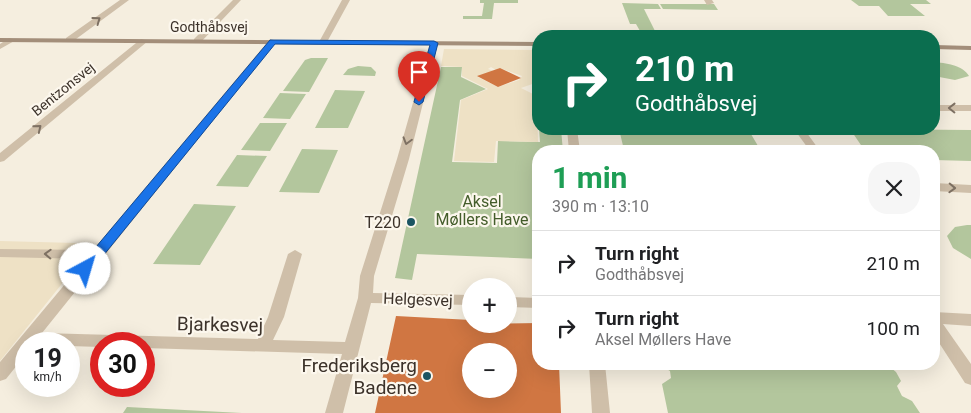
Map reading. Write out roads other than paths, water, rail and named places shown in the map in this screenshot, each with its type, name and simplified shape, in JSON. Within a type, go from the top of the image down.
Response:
[{"type":"street","points":[[70,40],[125,0]]},
{"type":"street","points":[[197,41],[237,0]]},
{"type":"street","points":[[323,42],[346,0]]},
{"type":"street","name":"Godthåbsvej","points":[[0,40],[532,44]]},
{"type":"street","points":[[0,47],[12,40]]},
{"type":"street","name":"Bentzonsvej","points":[[0,159],[144,40]]},
{"type":"street","points":[[34,332],[273,42]]},
{"type":"street","points":[[334,413],[365,298],[367,276],[403,159],[434,43]]},
{"type":"street","points":[[940,47],[971,48]]},
{"type":"street","points":[[940,108],[971,108]]},
{"type":"street","points":[[940,187],[971,189]]},
{"type":"street","points":[[0,253],[96,255]]},
{"type":"street","points":[[263,345],[276,317],[295,254]]},
{"type":"street","name":"Helgesvej","points":[[365,298],[462,300]]},
{"type":"street","points":[[517,302],[532,303]]},
{"type":"street","points":[[940,318],[971,320]]},
{"type":"street","points":[[940,332],[971,378]]},
{"type":"street","name":"Bjarkesvej","points":[[80,340],[351,348]]},
{"type":"street","points":[[0,374],[15,355]]},
{"type":"street","points":[[597,370],[601,413]]},
{"type":"place","name":"T220","points":[[411,222]]},
{"type":"place","name":"Frederiksberg Badene","points":[[427,376]]},
{"type":"park label","name":"Aksel Møllers Have","points":[[482,210]]}]
